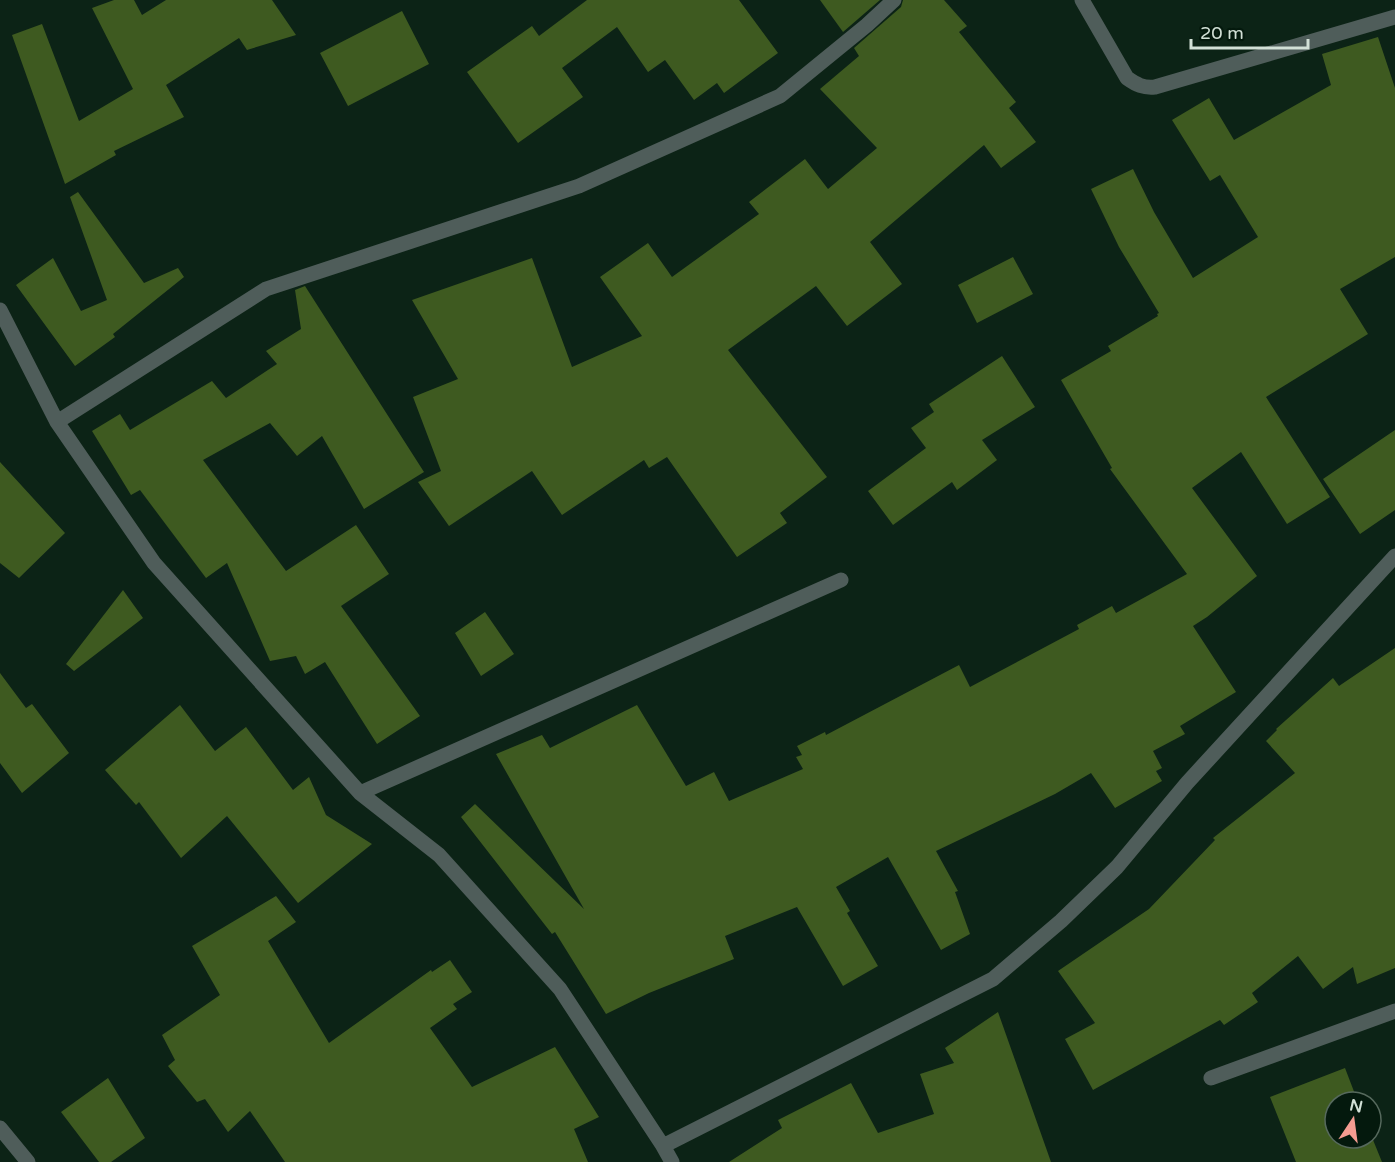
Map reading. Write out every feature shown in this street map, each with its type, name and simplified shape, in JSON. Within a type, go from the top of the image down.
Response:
[{"type":"street","points":[[57,422],[266,290],[579,186],[780,96],[894,0]]},
{"type":"street","points":[[1083,0],[1127,78],[1145,88],[1395,17]]},
{"type":"street","points":[[0,310],[57,422],[154,563],[360,793],[439,855],[560,989],[672,1162]]},
{"type":"street","points":[[663,1146],[993,979],[1060,921],[1117,867],[1187,783],[1395,556]]},
{"type":"street","points":[[360,793],[841,580]]},
{"type":"street","points":[[1211,1078],[1395,1011]]},
{"type":"street","points":[[0,1128],[28,1162]]},
{"type":"building","points":[[114,0],[134,0],[142,15],[166,0],[272,0],[296,35],[247,50],[239,38],[166,85],[184,117],[114,151],[116,155],[65,184],[12,35],[42,24],[79,121],[133,89],[92,8]]},
{"type":"building","points":[[587,0],[739,0],[778,53],[724,93],[717,83],[694,100],[665,60],[648,72],[617,27],[562,68],[583,97],[518,143],[467,72],[532,26],[539,36]]},
{"type":"building","points":[[820,0],[880,0],[843,32]]},
{"type":"building","points":[[903,0],[944,0],[967,26],[959,32],[1016,102],[1009,108],[1036,142],[1001,168],[984,145],[870,242],[902,284],[847,326],[816,286],[728,350],[827,477],[780,513],[787,523],[737,557],[667,457],[649,468],[644,460],[562,515],[532,471],[449,526],[418,482],[441,471],[413,397],[458,379],[412,300],[532,258],[572,367],[642,336],[600,277],[648,243],[672,277],[759,214],[749,202],[805,159],[828,189],[877,148],[820,89],[859,56],[854,48],[901,7]]},
{"type":"building","points":[[402,11],[429,64],[348,106],[320,53]]},
{"type":"building","points":[[1378,37],[1395,88],[1395,257],[1340,289],[1368,334],[1266,397],[1330,497],[1287,524],[1241,452],[1192,488],[1257,576],[1193,626],[1236,692],[1180,726],[1185,734],[1153,751],[1162,768],[1156,771],[1162,781],[1115,808],[1091,773],[1055,794],[936,851],[958,891],[955,892],[970,934],[941,950],[888,857],[836,887],[850,911],[847,913],[878,966],[843,986],[797,907],[725,936],[734,959],[649,993],[606,1014],[555,932],[552,934],[461,817],[475,804],[584,909],[496,754],[542,735],[550,748],[637,705],[686,786],[714,772],[729,801],[803,769],[796,757],[802,755],[797,746],[825,732],[826,735],[959,665],[970,687],[1079,629],[1077,625],[1112,606],[1116,613],[1187,574],[1110,469],[1112,468],[1061,380],[1111,351],[1108,346],[1158,316],[1159,313],[1119,247],[1091,189],[1133,169],[1154,212],[1193,278],[1258,237],[1220,175],[1210,181],[1172,120],[1209,98],[1234,140],[1331,85],[1322,54]]},
{"type":"building","points":[[78,192],[144,283],[178,268],[184,277],[113,334],[115,337],[75,366],[16,285],[53,258],[81,311],[107,300],[70,197]]},
{"type":"building","points":[[1013,257],[1033,294],[977,323],[958,285]]},
{"type":"building","points":[[305,286],[424,472],[364,509],[322,436],[297,456],[270,423],[203,460],[286,571],[356,525],[389,574],[341,606],[420,716],[377,744],[325,662],[305,674],[296,656],[270,661],[227,563],[206,578],[140,490],[131,495],[92,431],[120,414],[130,430],[212,381],[226,398],[277,364],[266,351],[301,329],[295,290]]},
{"type":"building","points":[[1002,356],[1035,407],[982,440],[997,460],[957,490],[952,482],[893,525],[868,491],[926,448],[911,428],[934,412],[929,404]]},
{"type":"building","points":[[1395,430],[1395,510],[1360,534],[1323,479]]},
{"type":"building","points":[[0,462],[65,533],[19,578],[0,563]]},
{"type":"building","points":[[123,590],[143,618],[74,671],[66,664]]},
{"type":"building","points":[[485,612],[514,654],[481,676],[455,633]]},
{"type":"building","points":[[1395,648],[1395,968],[1357,984],[1353,967],[1323,989],[1298,956],[1252,993],[1258,1002],[1224,1025],[1220,1020],[1093,1090],[1065,1039],[1095,1023],[1058,971],[1149,909],[1215,840],[1213,838],[1295,773],[1266,741],[1276,729],[1333,678],[1339,686]]},
{"type":"building","points":[[0,673],[26,708],[32,704],[69,753],[22,793],[0,763]]},
{"type":"building","points":[[180,705],[215,751],[246,727],[293,790],[309,777],[326,815],[372,844],[298,903],[227,816],[181,858],[139,802],[136,805],[105,770]]},
{"type":"building","points":[[276,896],[296,922],[268,941],[329,1043],[431,970],[432,972],[450,960],[472,992],[453,1004],[457,1009],[430,1028],[472,1087],[555,1047],[599,1117],[574,1129],[588,1162],[285,1162],[250,1111],[228,1132],[205,1099],[197,1102],[168,1066],[175,1060],[162,1035],[220,995],[192,946]]},
{"type":"building","points":[[998,1012],[1051,1162],[729,1162],[782,1128],[778,1120],[851,1083],[878,1133],[934,1114],[920,1074],[954,1063],[945,1048]]},
{"type":"building","points":[[1345,1068],[1353,1090],[1323,1090],[1323,1150],[1377,1150],[1382,1162],[1296,1162],[1270,1097]]},
{"type":"building","points":[[108,1078],[145,1138],[111,1162],[99,1162],[61,1112]]}]
